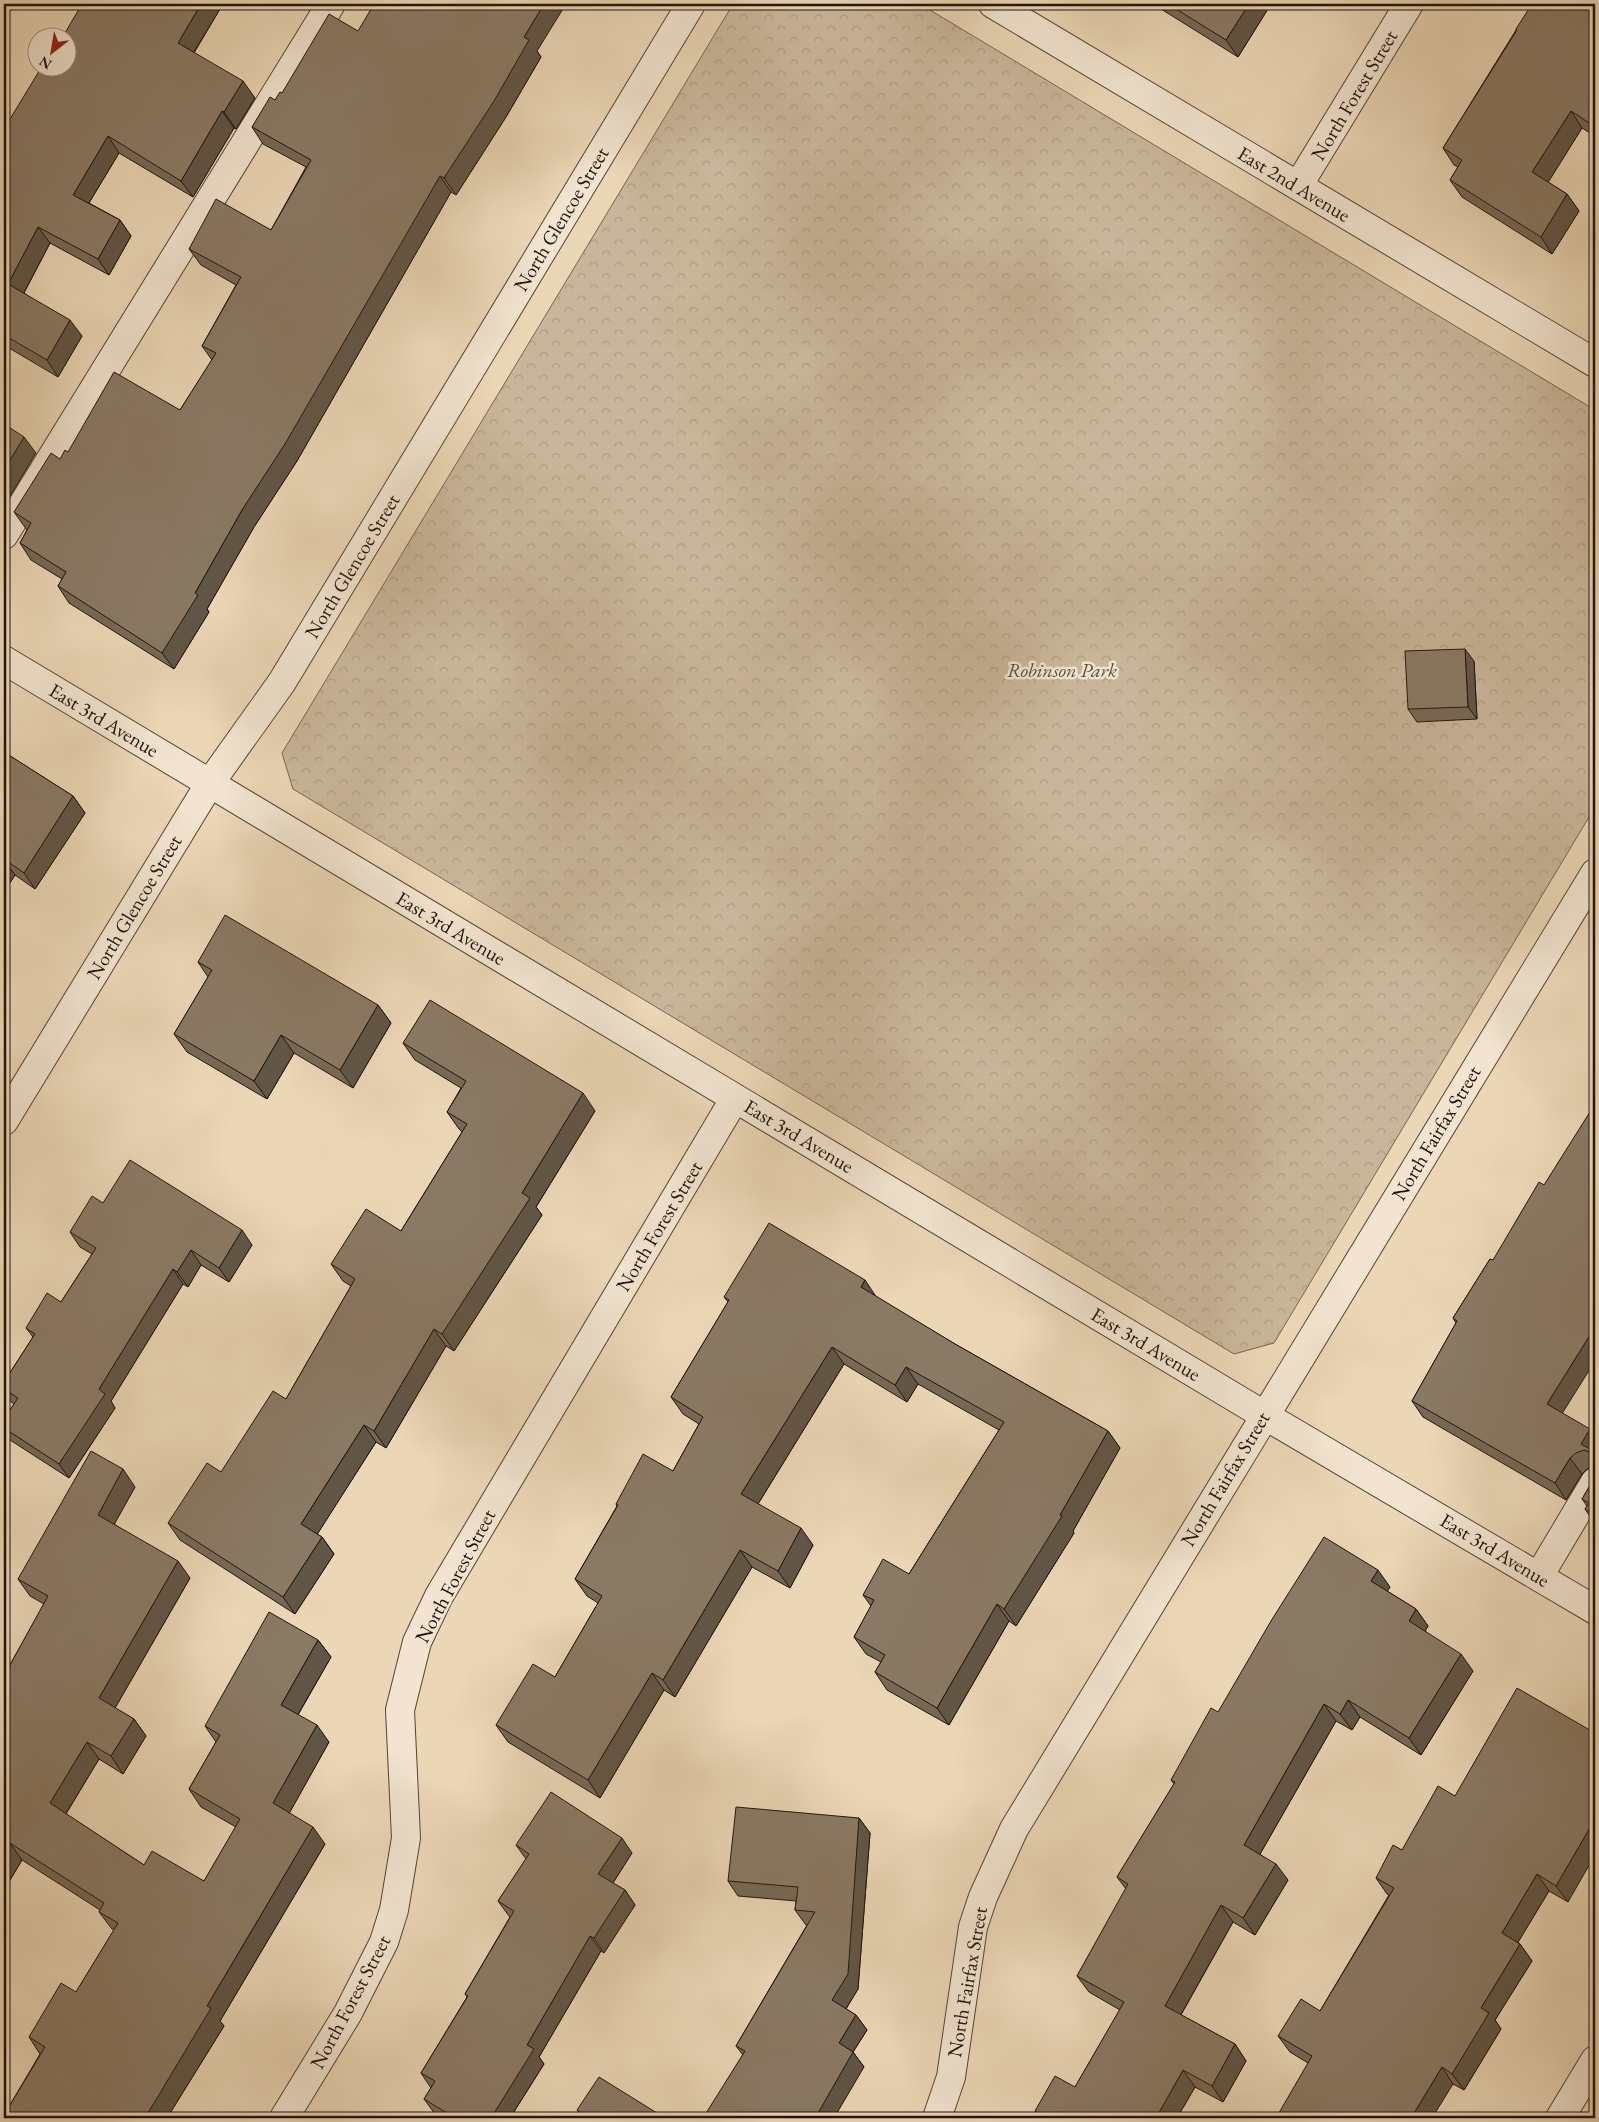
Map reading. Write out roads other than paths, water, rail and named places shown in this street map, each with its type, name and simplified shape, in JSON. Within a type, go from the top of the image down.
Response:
[{"type":"street","points":[[4,535],[331,4]]},
{"type":"street","name":"North Glencoe Street","points":[[4,1121],[210,783],[282,682],[691,4]]},
{"type":"street","name":"East 2nd Avenue","points":[[993,4],[1595,363]]},
{"type":"street","name":"North Forest Street","points":[[1298,186],[1409,4]]},
{"type":"street","name":"East 3rd Avenue","points":[[4,660],[1264,1415],[1595,1610]]},
{"type":"street","name":"North Fairfax Street","points":[[937,2118],[951,2076],[973,1927],[983,1897],[1014,1829],[1595,873]]},
{"type":"street","name":"North Forest Street","points":[[284,2118],[348,2013],[384,1942],[394,1910],[406,1838],[400,1710],[417,1642],[439,1596],[735,1098]]},
{"type":"street","points":[[1539,1576],[1595,1482]]},
{"type":"street","points":[[1560,2118],[1595,2060]]},
{"type":"park label","name":"Robinson Park","points":[[1062,670]]}]
